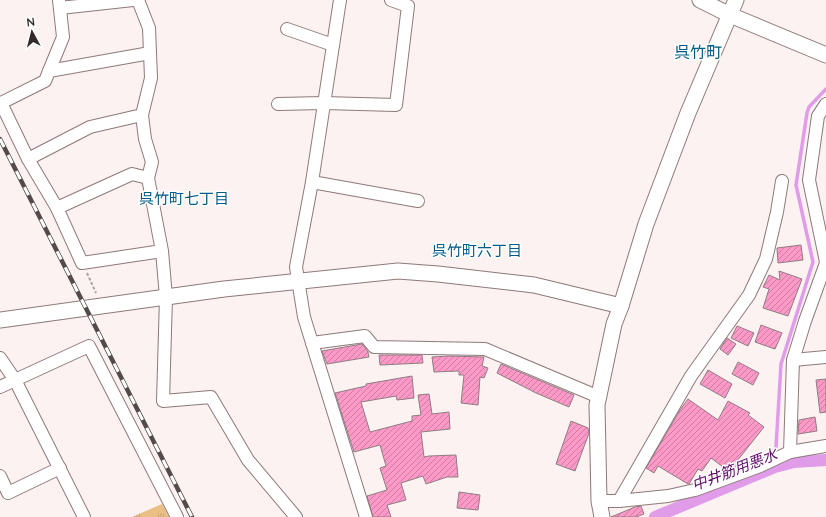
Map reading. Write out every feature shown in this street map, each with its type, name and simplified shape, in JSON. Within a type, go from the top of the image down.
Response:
[{"type":"street","points":[[133,0],[59,4],[63,37],[45,81],[1,103],[28,159],[57,208],[82,263],[162,251]]},
{"type":"street","points":[[138,0],[149,28],[151,78],[142,115],[145,139],[152,162],[148,178],[162,251],[166,297],[163,401],[211,397],[248,460],[296,517]]},
{"type":"street","points":[[340,0],[312,182],[296,267],[304,317],[366,517]]},
{"type":"street","points":[[278,104],[324,103],[396,105],[408,6],[391,0]]},
{"type":"street","points":[[700,0],[730,15],[826,55]]},
{"type":"street","points":[[602,517],[599,501],[597,405],[614,324],[646,224],[685,120],[736,0]]},
{"type":"street","points":[[287,29],[333,45]]},
{"type":"street","points":[[49,71],[150,53]]},
{"type":"street","points":[[790,452],[793,360],[826,262],[809,180],[818,116],[826,104]]},
{"type":"street","points":[[28,159],[90,127],[142,115]]},
{"type":"street","points":[[57,208],[132,174],[148,178]]},
{"type":"street","points":[[619,501],[692,376],[749,295],[766,259],[777,212],[782,180]]},
{"type":"street","points":[[312,182],[418,201]]},
{"type":"street","points":[[0,320],[224,289],[398,271],[534,284],[621,306]]},
{"type":"street","points":[[312,343],[365,336],[374,347],[485,349],[599,397]]},
{"type":"street","points":[[0,387],[89,346],[177,517]]},
{"type":"street","points":[[793,360],[826,357]]},
{"type":"street","points":[[0,358],[15,380],[84,517]]},
{"type":"street","points":[[599,501],[619,501],[668,496],[695,490],[760,466],[790,452],[826,446]]},
{"type":"street","points":[[0,476],[8,493],[60,468]]},
{"type":"path","points":[[82,263],[101,306]]},
{"type":"green space","points":[[162,504],[169,517],[132,517]]},
{"type":"building","points":[[801,245],[803,260],[778,263],[777,248]]},
{"type":"building","points":[[779,271],[802,279],[788,316],[763,308],[769,289],[763,287],[769,275],[780,280]]},
{"type":"building","points":[[761,325],[782,333],[775,349],[755,342]]},
{"type":"building","points":[[737,326],[754,333],[748,346],[731,338]]},
{"type":"building","points":[[727,338],[736,344],[728,355],[720,349]]},
{"type":"building","points":[[362,344],[368,352],[369,357],[327,364],[322,351]]},
{"type":"building","points":[[379,355],[422,355],[423,363],[380,365]]},
{"type":"building","points":[[432,357],[484,357],[482,366],[488,368],[484,378],[480,377],[478,405],[461,403],[464,375],[459,375],[459,371],[434,372]]},
{"type":"building","points":[[738,362],[759,373],[753,385],[732,374]]},
{"type":"building","points":[[501,364],[574,395],[569,407],[536,393],[497,373]]},
{"type":"building","points":[[708,370],[732,384],[725,398],[700,384]]},
{"type":"building","points":[[412,376],[414,398],[397,400],[396,396],[361,402],[370,432],[412,421],[412,416],[421,415],[418,395],[429,394],[432,414],[449,412],[450,429],[421,432],[424,457],[456,455],[458,477],[447,477],[426,484],[423,476],[401,483],[406,500],[387,505],[391,517],[373,517],[367,496],[387,490],[380,468],[386,466],[380,445],[354,452],[335,393],[366,386],[366,384]]},
{"type":"building","points":[[826,379],[826,412],[820,413],[816,380]]},
{"type":"building","points":[[688,399],[718,420],[728,401],[750,413],[748,415],[764,427],[737,461],[740,463],[736,467],[727,470],[711,458],[702,471],[698,469],[689,484],[658,466],[654,473],[646,468]]},
{"type":"building","points":[[815,417],[817,431],[798,434],[799,420]]},
{"type":"building","points":[[571,421],[588,428],[589,433],[575,471],[556,464]]},
{"type":"building","points":[[459,492],[480,495],[478,510],[457,508]]},
{"type":"building","points":[[641,506],[644,514],[636,517],[611,517],[635,507]]},
{"type":"waterway","points":[[776,447],[781,364],[813,262],[796,185],[807,113],[809,107],[826,89]]},
{"type":"waterway","name":"中井筋用悪水","points":[[655,517],[775,467],[794,462],[826,460]]},
{"type":"railway","points":[[0,139],[192,517]]},
{"type":"district","name":"呉竹町","points":[[698,51]]},
{"type":"district","name":"呉竹町七丁目","points":[[184,198]]},
{"type":"district","name":"呉竹町六丁目","points":[[477,250]]}]
